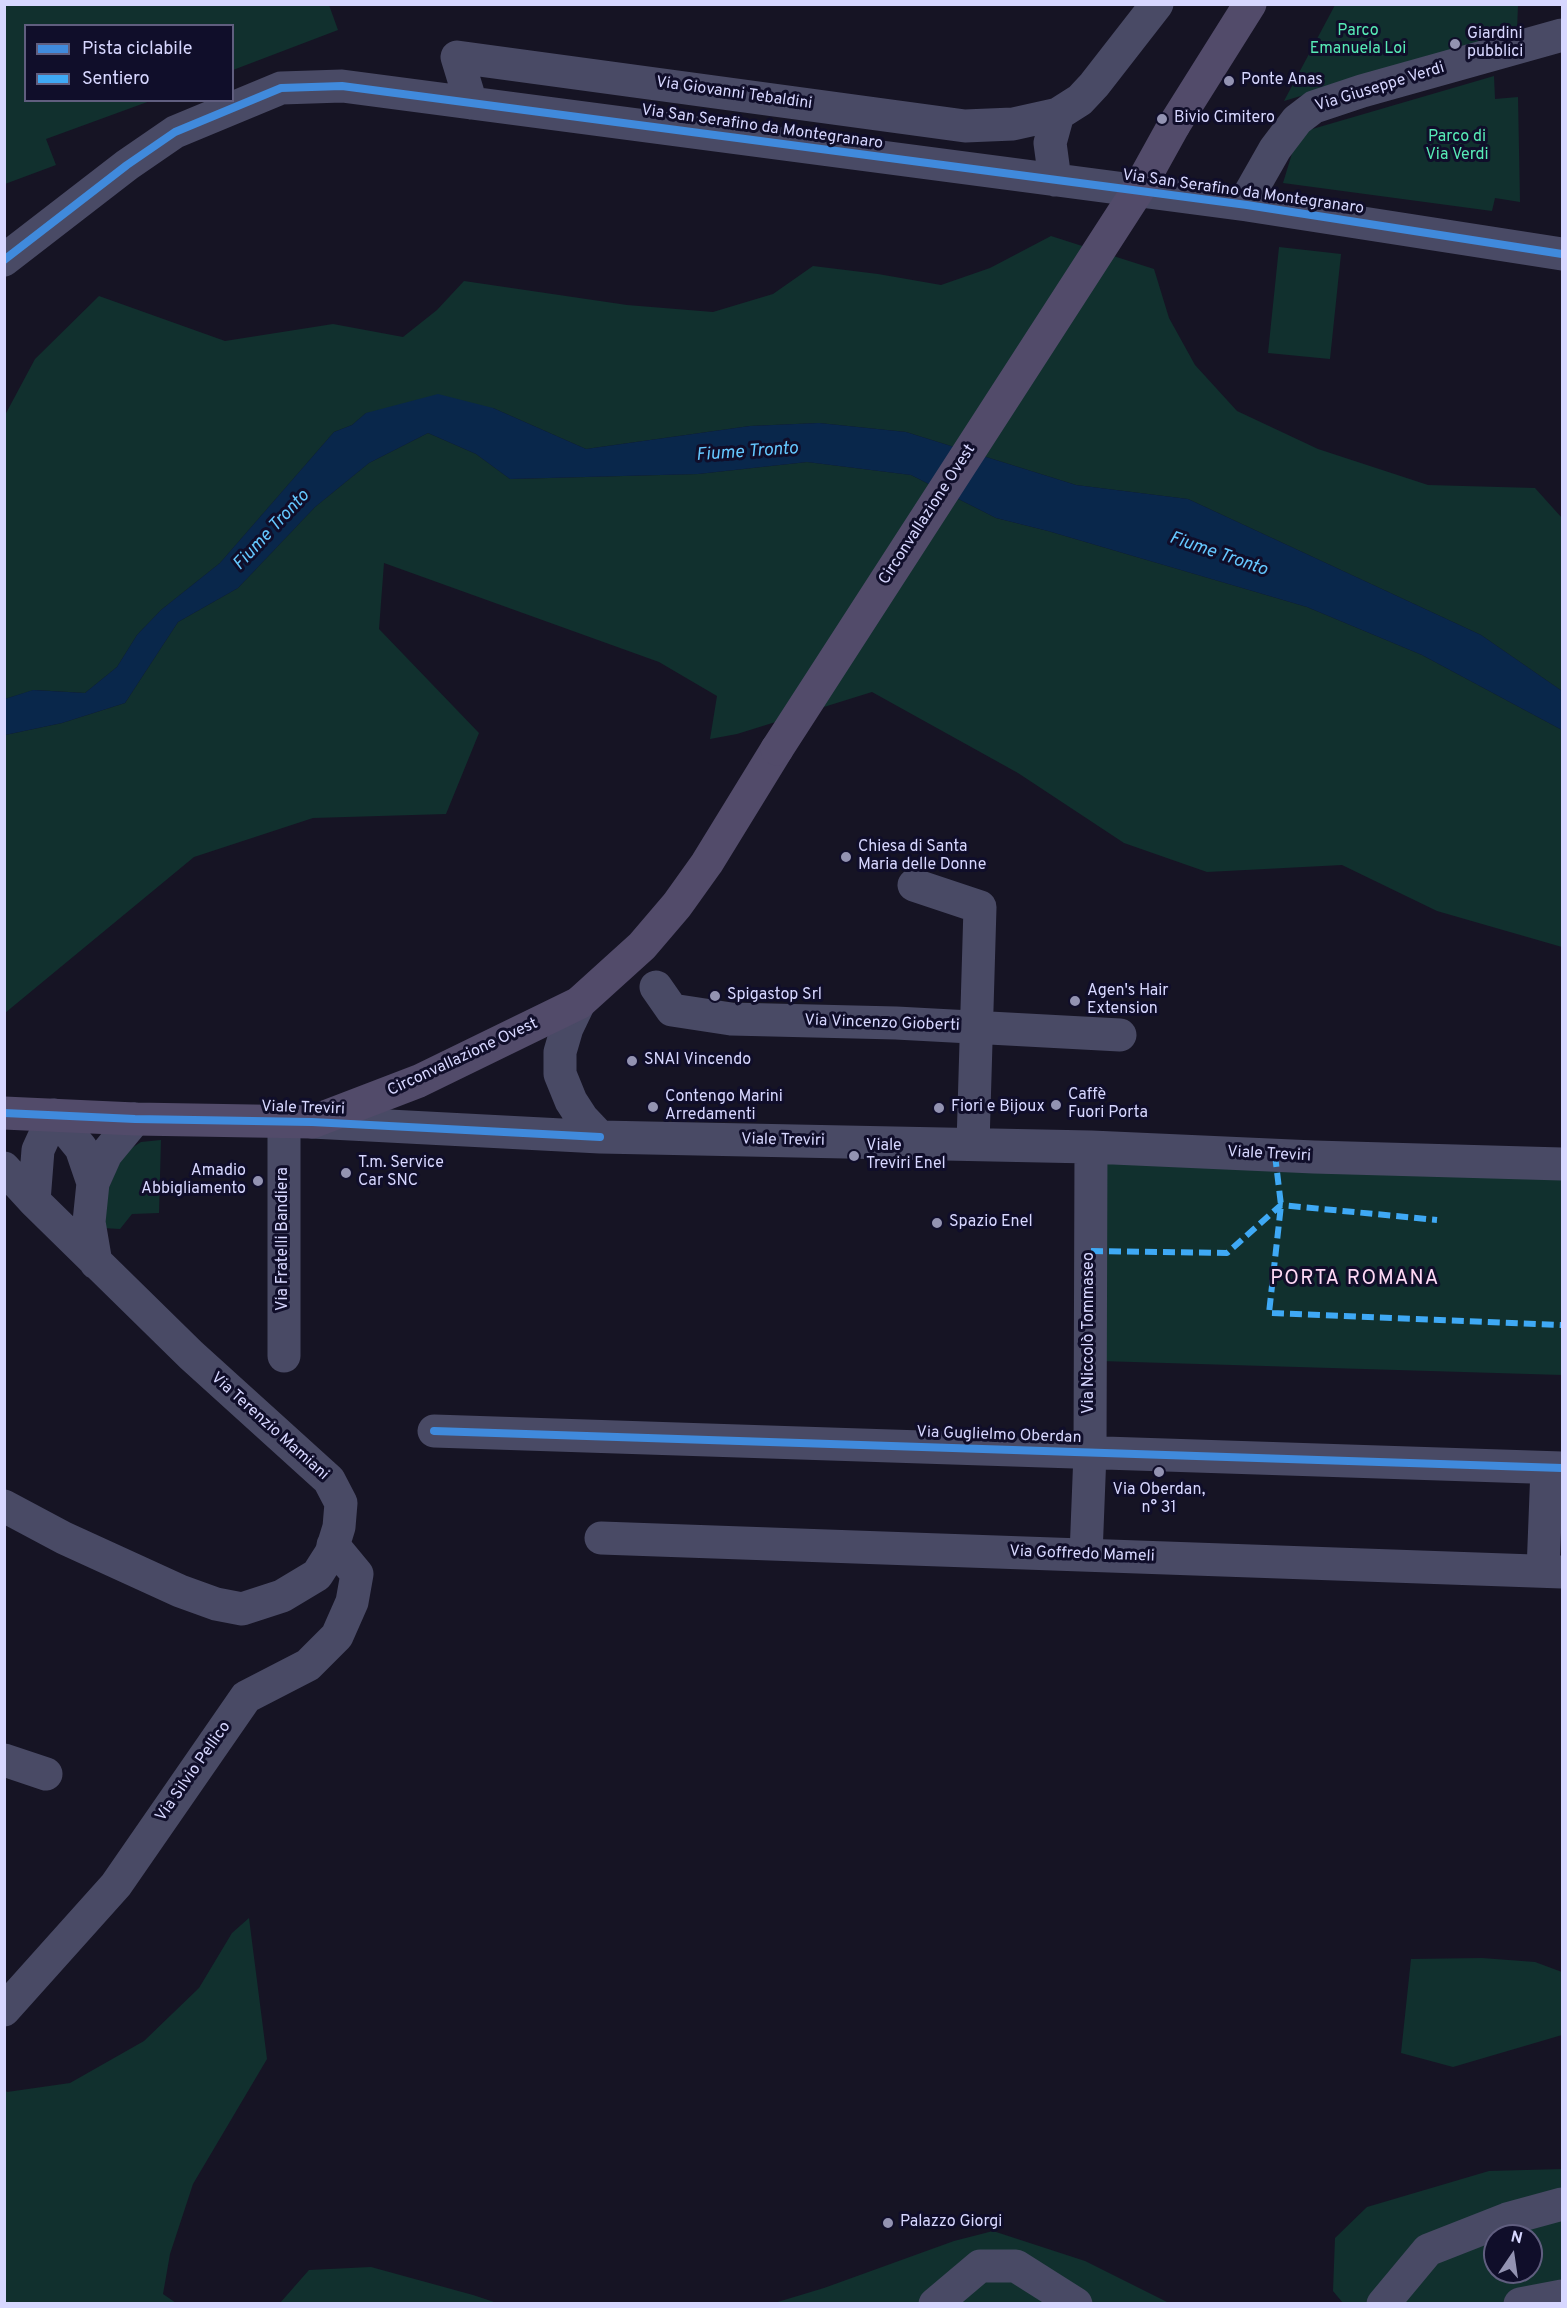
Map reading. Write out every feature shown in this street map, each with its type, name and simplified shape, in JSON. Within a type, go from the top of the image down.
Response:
[{"type":"main road","name":"Circonvallazione Ovest","points":[[298,1122],[419,1081],[579,1003],[642,946],[677,905],[732,824],[777,749],[1138,190],[1174,125],[1250,4]]},
{"type":"main road","name":"Viale Treviri","points":[[4,1113],[135,1119],[298,1122]]},
{"type":"street","name":"Via Giovanni Tebaldini","points":[[471,103],[457,57],[965,126],[1013,124],[1058,114],[1080,100],[1094,86],[1157,4]]},
{"type":"street","name":"Via Giuseppe Verdi","points":[[1247,205],[1250,193],[1275,149],[1297,120],[1314,106],[1563,35]]},
{"type":"street","name":"Via San Serafino da Montegranaro","points":[[4,260],[127,165],[175,132],[282,88],[342,86],[1247,205],[1563,254]]},
{"type":"street","points":[[1054,180],[1050,143],[1058,114]]},
{"type":"street","points":[[914,885],[980,907],[973,1144]]},
{"type":"street","name":"Via Vincenzo Gioberti","points":[[656,987],[672,1010],[731,1019],[976,1027],[1120,1035]]},
{"type":"street","name":"Circonvallazione Ovest","points":[[579,1003],[567,1028],[560,1052],[560,1074],[571,1101],[582,1118],[600,1137]]},
{"type":"street","points":[[34,1201],[38,1150],[54,1115],[81,1148],[93,1184]]},
{"type":"street","points":[[96,1263],[89,1222],[93,1184],[106,1154],[135,1119]]},
{"type":"street","name":"Viale Treviri","points":[[298,1122],[600,1137],[1091,1147],[1314,1157],[1563,1164]]},
{"type":"street","name":"Via Fratelli Bandiera","points":[[284,1356],[298,1122]]},
{"type":"street","name":"Via Niccolò Tommaseo","points":[[1086,1555],[1090,1453],[1091,1147]]},
{"type":"street","name":"Via Terenzio Mamiani","points":[[4,1168],[34,1201],[191,1356],[329,1480],[341,1503],[339,1527],[331,1553],[317,1575],[282,1596],[242,1609],[216,1604],[180,1591],[64,1538],[4,1506]]},
{"type":"street","name":"Via Guglielmo Oberdan","points":[[434,1431],[1555,1468]]},
{"type":"street","points":[[1553,1572],[1555,1468]]},
{"type":"street","name":"Via Goffredo Mameli","points":[[601,1538],[1553,1572]]},
{"type":"street","name":"Via Silvio Pellico","points":[[4,2010],[116,1885],[246,1697],[308,1665],[338,1636],[352,1602],[357,1574],[333,1545]]},
{"type":"street","points":[[4,1760],[46,1774]]},
{"type":"street","points":[[1383,2304],[1428,2250],[1507,2219],[1563,2205]]},
{"type":"street","points":[[935,2304],[980,2266],[1016,2266],[1076,2304]]},
{"type":"street","points":[[1520,2304],[1563,2296]]},
{"type":"green space","points":[[5,4],[329,5],[338,30],[234,70],[234,24],[24,24],[24,102],[147,102],[46,139],[56,165],[5,184]]},
{"type":"green space","name":"Parco Emanuela Loi","points":[[1335,5],[1518,5],[1517,31],[1284,101]]},
{"type":"green space","name":"Parco di Via Verdi","points":[[1494,76],[1495,99],[1518,97],[1520,202],[1495,198],[1492,211],[1283,183],[1297,137],[1309,130]]},
{"type":"green space","points":[[1051,236],[1154,269],[1169,318],[1195,365],[1237,411],[1318,449],[1428,485],[1535,488],[1562,518],[1562,691],[1481,635],[1188,499],[1076,485],[906,432],[819,423],[750,426],[586,449],[493,408],[366,413],[352,425],[334,432],[220,563],[161,610],[137,635],[117,667],[85,693],[34,690],[5,699],[4,417],[35,359],[99,296],[225,341],[333,324],[403,337],[437,310],[464,281],[627,305],[713,312],[773,294],[813,266],[941,285],[990,268]]},
{"type":"green space","points":[[1279,247],[1341,254],[1330,359],[1268,353]]},
{"type":"green space","points":[[428,433],[476,454],[510,479],[698,474],[807,462],[911,475],[996,518],[1048,531],[1307,607],[1422,655],[1562,730],[1562,947],[1437,911],[1342,865],[1207,872],[1124,843],[1018,773],[872,692],[737,734],[710,739],[717,696],[659,662],[384,563],[379,629],[479,733],[446,814],[313,818],[194,857],[5,1013],[5,735],[62,723],[125,703],[178,622],[238,588],[315,507],[369,463]]},
{"type":"green space","points":[[161,1140],[159,1213],[132,1214],[120,1229],[103,1228],[101,1205],[124,1153],[141,1142]]},
{"type":"green space","points":[[1099,1160],[1562,1177],[1562,1375],[1100,1361]]},
{"type":"green space","points":[[249,1918],[267,2059],[193,2184],[170,2254],[163,2294],[176,2303],[5,2303],[5,2090],[7,2092],[70,2083],[144,2041],[199,1988],[232,1933]]},
{"type":"green space","points":[[1482,1958],[1535,1962],[1562,1972],[1562,2035],[1453,2067],[1401,2053],[1411,1959]]},
{"type":"green space","points":[[1562,2169],[1562,2303],[1343,2303],[1333,2291],[1335,2238],[1367,2207],[1489,2171]]},
{"type":"green space","points":[[993,2231],[1085,2261],[1169,2303],[771,2304],[824,2288],[954,2241]]},
{"type":"green space","points":[[371,2267],[497,2303],[280,2303],[309,2270]]},
{"type":"water","name":"Fiume Tronto","points":[[438,394],[493,408],[586,449],[750,426],[819,423],[906,432],[1076,485],[1188,499],[1481,635],[1562,691],[1562,730],[1422,655],[1307,607],[1048,531],[996,518],[911,475],[807,462],[698,474],[510,479],[476,454],[428,433],[369,463],[315,507],[238,588],[178,622],[125,703],[62,723],[5,735],[5,699],[33,690],[85,693],[117,667],[137,635],[161,610],[220,563],[334,432],[352,425],[366,413]]},
{"type":"marked path","points":[[1275,1155],[1281,1205],[1269,1313],[1562,1325]]},
{"type":"marked path","points":[[1091,1251],[1227,1253],[1281,1205],[1437,1220]]},
{"type":"cycle path","points":[[4,260],[127,165],[175,132],[281,88],[342,86],[1247,205],[1562,254]]},
{"type":"cycle path","points":[[4,1113],[135,1119],[312,1122],[600,1137]]},
{"type":"cycle path","points":[[434,1431],[1562,1468]]},
{"type":"place","name":"Giardini pubblici","points":[[1455,44]]},
{"type":"place","name":"Ponte Anas","points":[[1229,81]]},
{"type":"place","name":"Bivio Cimitero","points":[[1162,119]]},
{"type":"place","name":"Chiesa di Santa Maria delle Donne","points":[[846,857]]},
{"type":"place","name":"Spigastop Srl","points":[[715,996]]},
{"type":"place","name":"Agen's Hair Extension","points":[[1075,1001]]},
{"type":"place","name":"SNAI Vincendo","points":[[632,1061]]},
{"type":"place","name":"Caffè Fuori Porta","points":[[1056,1105]]},
{"type":"place","name":"Contengo Marini Arredamenti","points":[[653,1107]]},
{"type":"place","name":"Fiori e Bijoux","points":[[939,1108]]},
{"type":"place","name":"Viale Treviri Enel","points":[[854,1156]]},
{"type":"place","name":"T.m. Service Car SNC","points":[[346,1173]]},
{"type":"place","name":"Amadio Abbigliamento","points":[[258,1181]]},
{"type":"place","name":"Spazio Enel","points":[[937,1223]]},
{"type":"place","name":"Via Oberdan, n° 31","points":[[1159,1472]]},
{"type":"place","name":"Palazzo Giorgi","points":[[888,2223]]},
{"type":"district","name":"PORTA ROMANA","points":[[1355,1280]]}]
